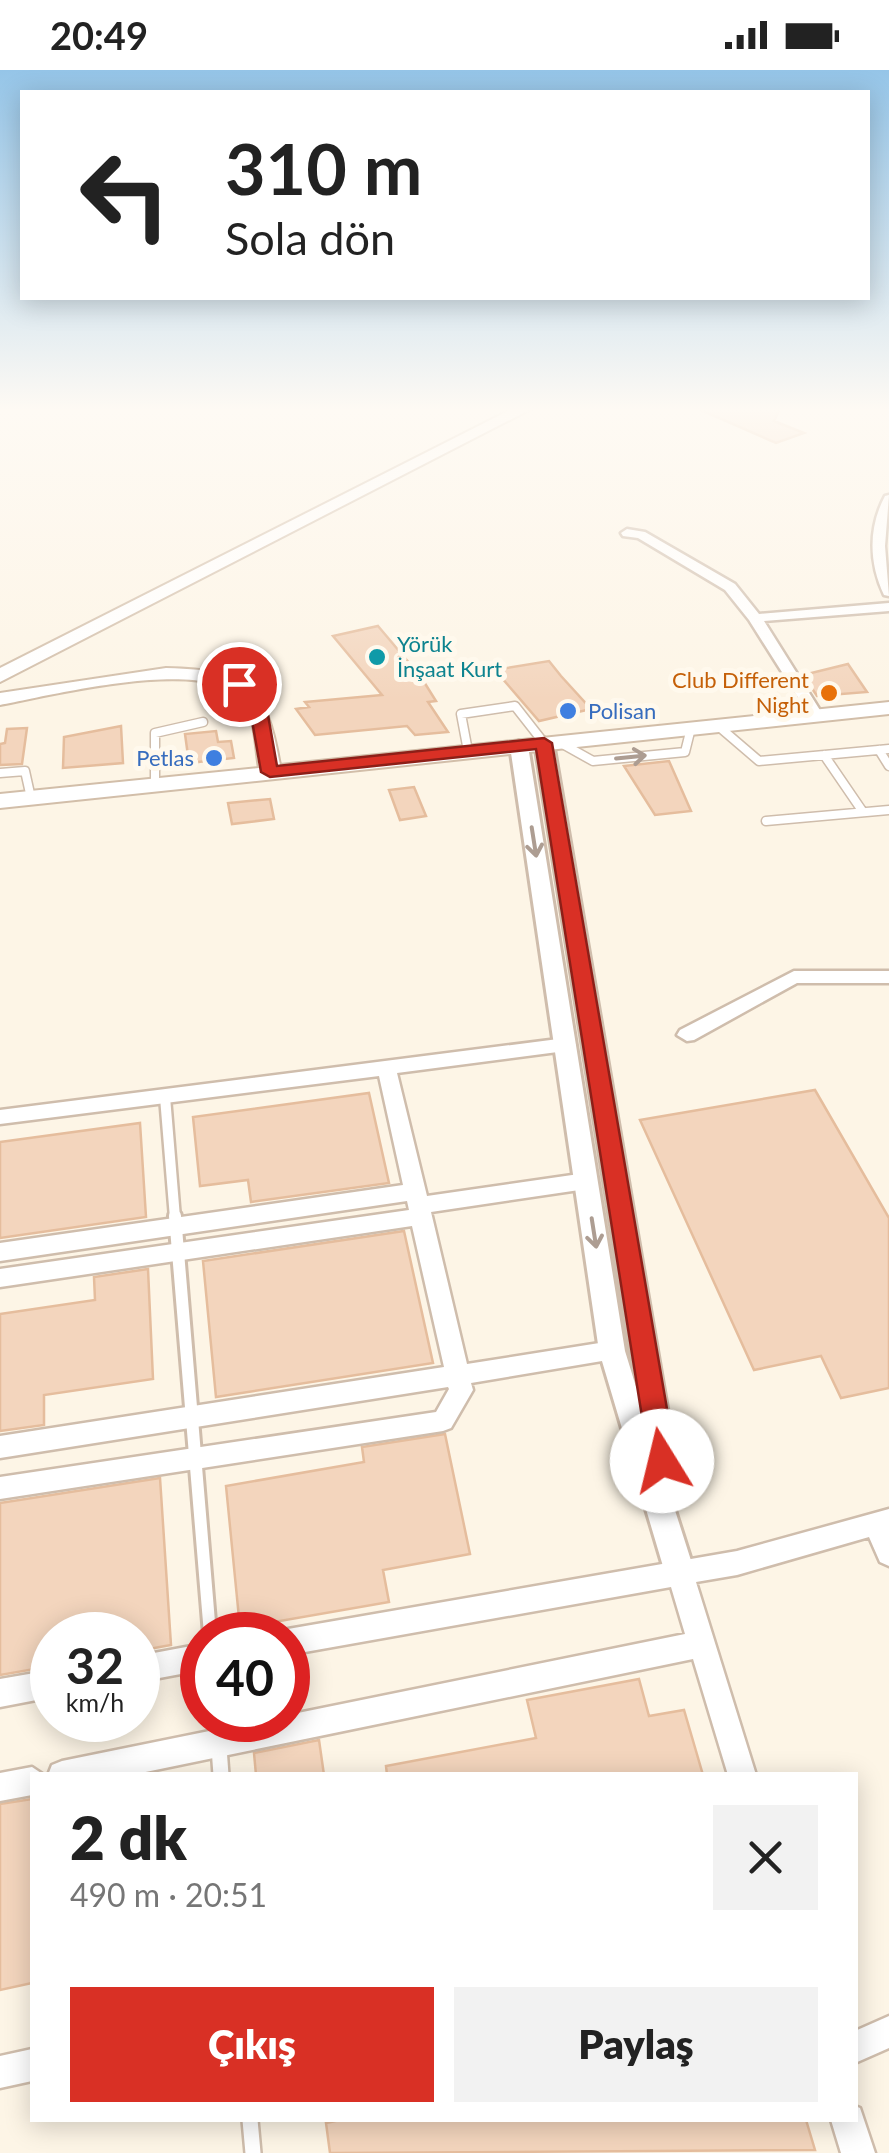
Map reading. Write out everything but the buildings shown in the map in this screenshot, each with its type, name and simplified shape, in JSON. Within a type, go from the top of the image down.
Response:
[{"type":"main road","points":[[0,676],[338,504]]},
{"type":"main road","points":[[0,699],[180,674],[222,677],[239,684],[254,702],[270,772]]},
{"type":"main road","points":[[0,801],[889,708]]},
{"type":"street","points":[[887,504],[881,520],[878,566],[889,592]]},
{"type":"street","points":[[627,533],[641,535],[730,586],[755,618],[816,715]]},
{"type":"street","points":[[755,618],[889,607]]},
{"type":"street","points":[[540,744],[566,1046],[612,1351],[741,1772]]},
{"type":"street","points":[[540,744],[680,1573]]},
{"type":"street","points":[[687,1034],[794,977],[889,977]]},
{"type":"street","points":[[0,1117],[566,1046]]},
{"type":"street","points":[[0,1488],[443,1421],[461,1390],[386,1070]]},
{"type":"street","points":[[0,1278],[178,1252],[417,1205],[586,1181]]},
{"type":"street","points":[[0,1252],[176,1226],[417,1205]]},
{"type":"street","points":[[0,1447],[612,1351]]},
{"type":"street","points":[[310,1638],[737,1563],[885,1523],[889,1554]]},
{"type":"street","points":[[310,1715],[702,1644]]},
{"type":"street","points":[[0,1694],[30,1688]]},
{"type":"street","points":[[73,1772],[182,1742]]},
{"type":"street","points":[[0,1787],[30,1781]]},
{"type":"street","points":[[858,2046],[889,2032]]},
{"type":"street","points":[[0,2072],[30,2065]]},
{"type":"street","points":[[849,2122],[858,2153]]},
{"type":"lane","points":[[468,751],[461,714],[514,706],[540,744]]},
{"type":"lane","points":[[155,784],[155,733],[203,722]]},
{"type":"lane","points":[[717,726],[759,760],[884,749],[889,766]]},
{"type":"lane","points":[[824,755],[863,812]]},
{"type":"lane","points":[[0,773],[25,771],[31,798]]},
{"type":"lane","points":[[766,822],[889,810]]},
{"type":"lane","points":[[164,1097],[208,1612]]},
{"type":"lane","points":[[219,1742],[221,1772]]},
{"type":"lane","points":[[250,2122],[253,2153]]},
{"type":"place","name":"Yörük İnşaat Kurt","points":[[377,657]]},
{"type":"place","name":"Club Different Night","points":[[829,693]]},
{"type":"place","name":"Polisan","points":[[568,711]]},
{"type":"place","name":"Petlas","points":[[214,758]]},
{"type":"route","points":[[239,684],[259,715],[270,772],[544,743],[662,1461]]}]
